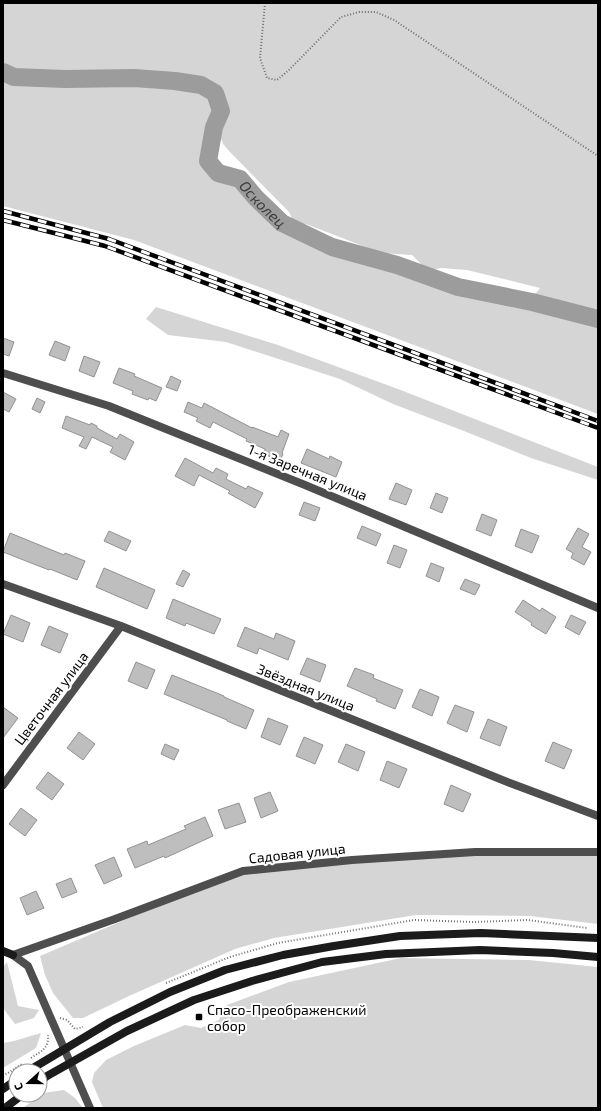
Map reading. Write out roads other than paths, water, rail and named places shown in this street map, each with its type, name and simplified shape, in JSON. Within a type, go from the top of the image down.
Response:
[{"type":"main road","points":[[41,1063],[110,1022],[170,992],[225,970],[283,955],[400,936],[481,933],[598,938]]},
{"type":"main road","points":[[48,1075],[127,1031],[194,1000],[252,981],[322,962],[386,954],[480,950],[553,953],[598,957]]},
{"type":"main road","points":[[3,951],[13,956]]},
{"type":"street","name":"1-я Заречная улица","points":[[3,373],[109,406],[305,484],[598,608]]},
{"type":"street","name":"Звёздная улица","points":[[3,584],[120,626],[510,783],[598,816]]},
{"type":"street","name":"Цветочная улица","points":[[3,785],[120,626]]},
{"type":"street","name":"Садовая улица","points":[[13,956],[243,871],[352,860],[468,853],[598,852]]},
{"type":"street","points":[[13,956],[28,966],[90,1108]]},
{"type":"waterway","name":"Осколец","points":[[3,72],[14,77],[65,79],[134,78],[175,81],[201,85],[215,93],[221,111],[214,127],[208,161],[218,173],[240,179],[256,198],[282,223],[332,247],[397,265],[458,287],[532,302],[598,319]]},
{"type":"railway","points":[[3,211],[109,239],[598,421]]},
{"type":"railway","points":[[3,220],[105,246],[598,428]]},
{"type":"place","name":"Спасо-Преображенский собор","points":[[199,1017]]}]
